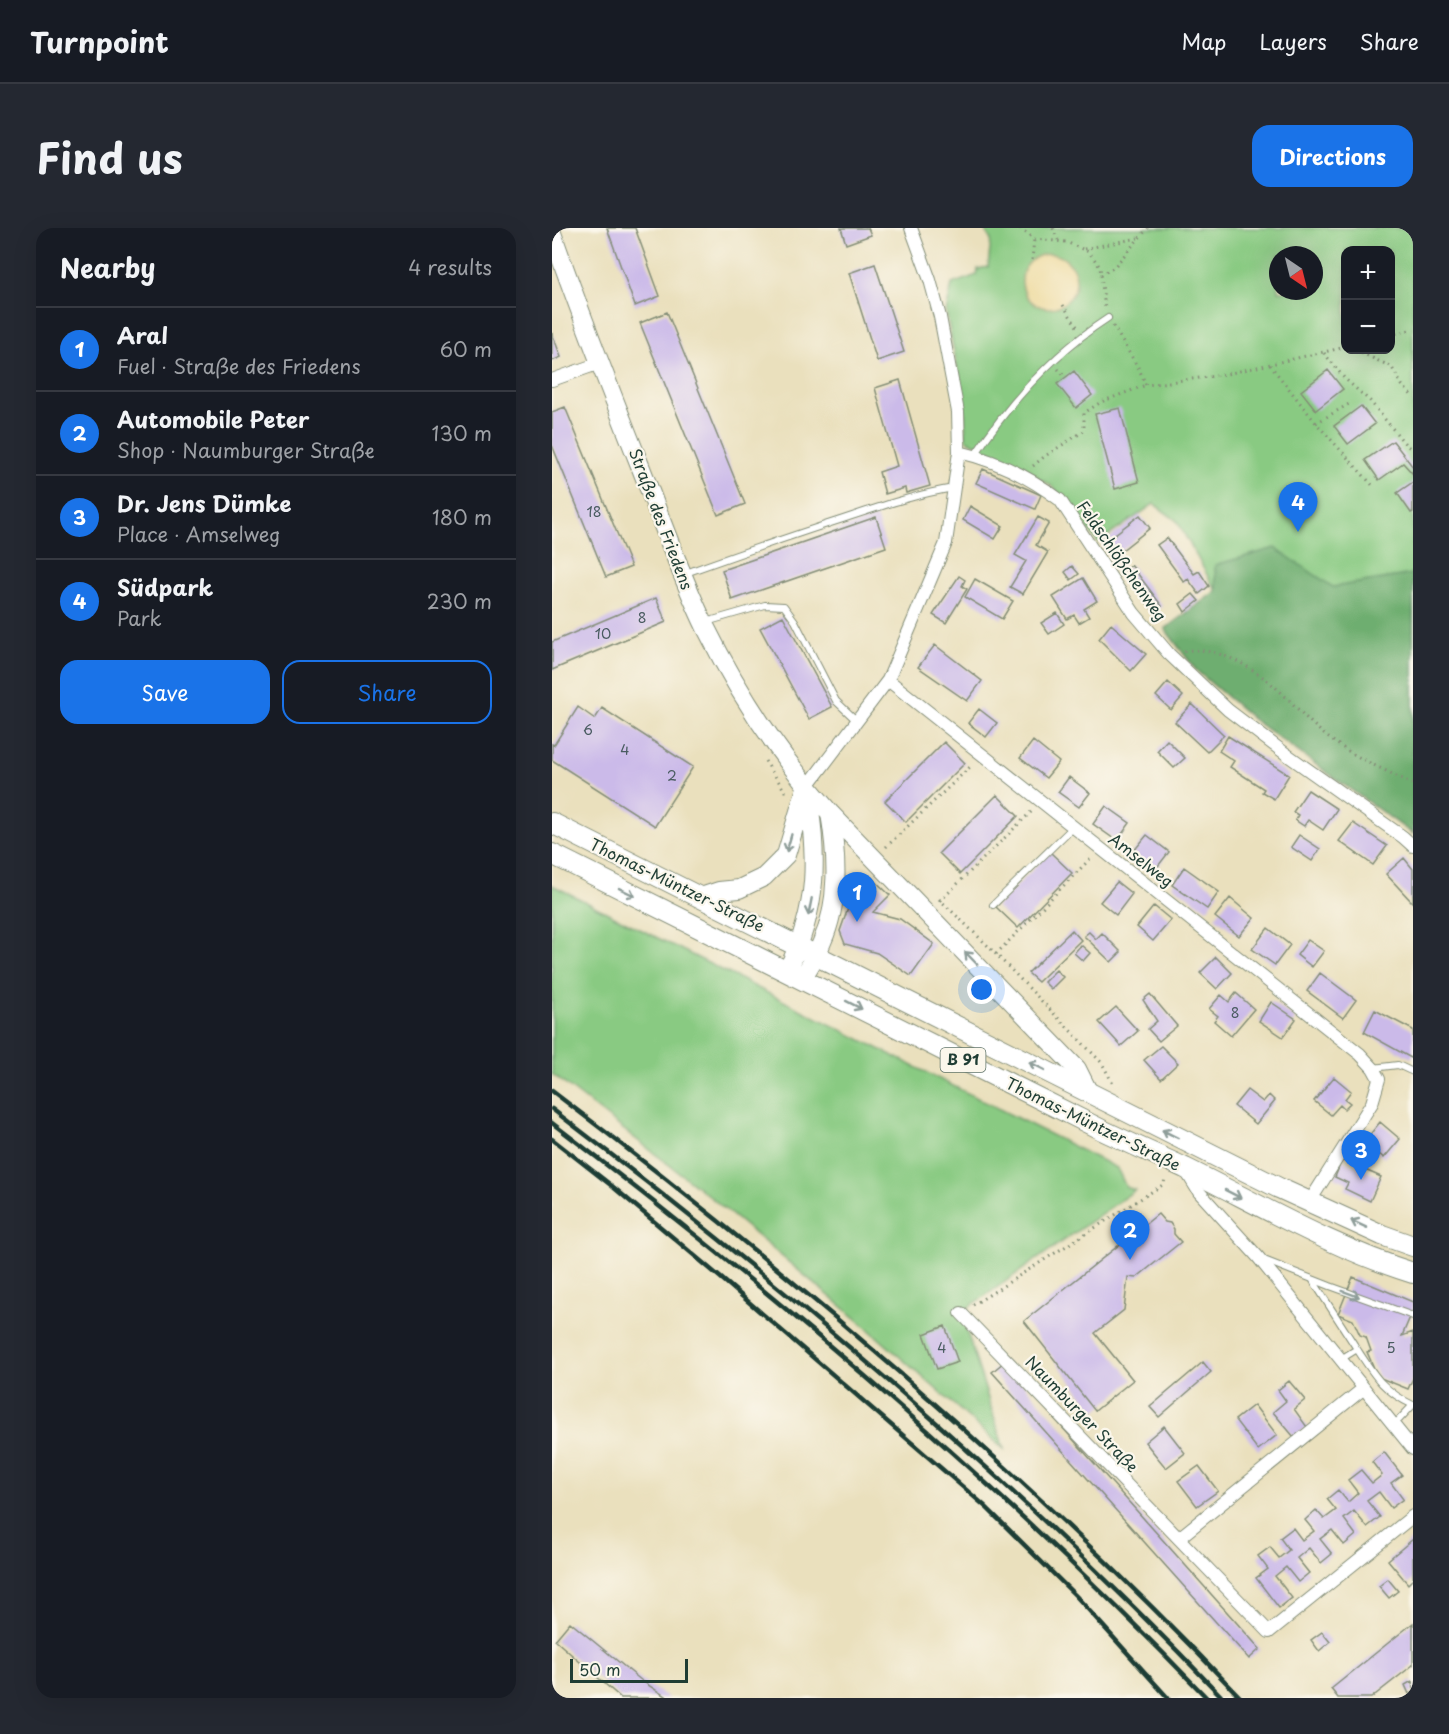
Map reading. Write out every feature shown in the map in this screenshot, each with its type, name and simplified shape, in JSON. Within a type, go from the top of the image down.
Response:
[{"type":"main road","name":"Thomas-Müntzer-Straße","points":[[552,823],[1279,1188],[1313,1194],[1382,1235],[1413,1246]]},
{"type":"main road","name":"Thomas-Müntzer-Straße","points":[[552,854],[1102,1130],[1177,1164],[1231,1193],[1318,1235],[1413,1273]]},
{"type":"street","points":[[701,897],[719,891],[739,889],[764,877],[786,855],[807,787],[888,680],[946,543],[959,452],[958,412],[940,317],[930,280],[911,228]]},
{"type":"street","name":"Straße des Friedens","points":[[552,233],[600,363],[683,574],[704,623],[750,706],[807,787],[1077,1069],[1089,1093]]},
{"type":"street","points":[[552,380],[600,363]]},
{"type":"street","name":"Feldschlößchenweg","points":[[959,452],[975,456],[1021,476],[1060,500],[1134,613],[1169,654],[1228,710],[1286,754],[1385,823],[1413,846]]},
{"type":"street","name":"Amselweg","points":[[888,680],[1360,1054],[1373,1068]]},
{"type":"street","name":"Straße des Friedens","points":[[807,787],[814,839],[814,886],[808,917],[807,951]]},
{"type":"street","name":"Straße des Friedens","points":[[795,975],[807,951],[827,929],[835,886],[836,858],[830,813]]},
{"type":"street","points":[[1313,1194],[1372,1103],[1379,1079],[1373,1068]]},
{"type":"street","points":[[1177,1164],[1199,1192],[1258,1257],[1413,1449]]},
{"type":"street","name":"Naumburger Straße","points":[[961,1313],[1269,1632],[1413,1516]]},
{"type":"street","points":[[1179,1538],[1364,1388]]},
{"type":"lane","points":[[975,456],[994,426],[1051,361],[1082,334],[1108,318]]},
{"type":"lane","points":[[683,574],[864,512],[934,491],[954,488]]},
{"type":"lane","points":[[704,623],[765,605],[784,606],[795,621],[836,701],[857,721]]},
{"type":"lane","points":[[993,904],[1073,827]]},
{"type":"lane","points":[[1373,1068],[1398,1065],[1413,1072]]},
{"type":"lane","points":[[1258,1257],[1413,1316]]},
{"type":"lane","points":[[1312,1279],[1382,1383],[1395,1397],[1413,1405],[1393,1425]]},
{"type":"lane","points":[[1341,1359],[1357,1349]]},
{"type":"path","points":[[1020,228],[1034,239],[1058,240],[1084,249],[1097,262],[1108,318],[1146,386]]},
{"type":"path","points":[[1053,228],[1058,240]]},
{"type":"path","points":[[1101,275],[1114,267],[1148,228]]},
{"type":"path","points":[[1084,249],[1139,238]]},
{"type":"path","points":[[1032,260],[1034,239]]},
{"type":"path","points":[[1063,305],[1082,334]]},
{"type":"path","points":[[1395,333],[1413,329]]},
{"type":"path","points":[[1021,476],[1045,456],[1084,431],[1084,413],[1101,402],[1146,386],[1221,375],[1341,348]]},
{"type":"path","points":[[1324,353],[1345,379],[1370,401],[1406,445],[1413,450]]},
{"type":"path","points":[[1367,354],[1391,366],[1402,385],[1413,397]]},
{"type":"path","points":[[1270,365],[1316,423],[1374,487]]},
{"type":"path","points":[[1316,423],[1348,404]]},
{"type":"path","points":[[1169,654],[1188,650],[1203,651],[1234,660],[1274,686],[1318,729],[1340,746],[1370,764],[1413,784]]},
{"type":"path","points":[[883,850],[982,755]]},
{"type":"path","points":[[940,901],[1041,802]]},
{"type":"path","points":[[996,954],[1100,849]]},
{"type":"path","points":[[961,1313],[1164,1184],[1177,1164]]},
{"type":"green space","points":[[992,228],[1413,228],[1413,834],[1254,720],[1196,670],[1165,629],[1216,591],[1177,521],[1154,504],[1098,543],[1067,500],[1049,484],[966,439],[964,400],[946,312],[952,284],[977,275],[978,269],[988,267],[991,240],[986,232]]},
{"type":"green space","points":[[1275,548],[1333,587],[1413,574],[1413,834],[1254,720],[1196,670],[1165,629],[1216,591],[1215,565]]},
{"type":"green space","points":[[552,885],[1117,1168],[1126,1187],[1135,1190],[961,1313],[1004,1449],[857,1319],[708,1195],[552,1074]]},
{"type":"sand","points":[[1044,254],[1054,254],[1064,258],[1072,266],[1076,281],[1072,296],[1064,304],[1054,308],[1044,308],[1034,304],[1026,296],[1022,286],[1022,276],[1026,266],[1034,258]]},
{"type":"building","points":[[607,228],[635,228],[660,296],[635,306]]},
{"type":"building","points":[[841,228],[868,228],[871,235],[846,244]]},
{"type":"building","points":[[875,264],[904,352],[877,361],[849,273]]},
{"type":"building","points":[[667,312],[745,504],[718,515],[640,323]]},
{"type":"building","points":[[552,333],[561,357],[552,361]]},
{"type":"building","points":[[1328,370],[1343,389],[1316,410],[1301,391]]},
{"type":"building","points":[[1074,371],[1092,395],[1076,408],[1057,384]]},
{"type":"building","points":[[900,380],[930,486],[906,493],[905,488],[885,494],[879,472],[897,466],[875,388]]},
{"type":"building","points":[[1361,406],[1375,424],[1348,444],[1334,426]]},
{"type":"building","points":[[565,407],[631,567],[606,577],[552,445],[552,412]]},
{"type":"building","points":[[1120,408],[1139,482],[1115,489],[1095,414]]},
{"type":"building","points":[[1393,441],[1413,467],[1413,474],[1403,463],[1379,480],[1365,460]]},
{"type":"building","points":[[983,469],[1041,495],[1035,509],[976,483]]},
{"type":"building","points":[[1413,482],[1413,512],[1411,513],[1397,493]]},
{"type":"building","points":[[970,506],[1003,526],[995,539],[963,520]]},
{"type":"building","points":[[1140,515],[1150,528],[1112,558],[1102,544]]},
{"type":"building","points":[[876,517],[886,547],[732,600],[722,570]]},
{"type":"building","points":[[1038,517],[1049,523],[1036,545],[1048,552],[1023,594],[1010,587],[1026,561],[1015,555]]},
{"type":"building","points":[[1167,538],[1194,574],[1199,571],[1209,586],[1199,594],[1188,579],[1184,582],[1157,545]]},
{"type":"building","points":[[1131,565],[1162,606],[1154,612],[1123,572]]},
{"type":"building","points":[[1072,566],[1079,574],[1071,580],[1065,572]]},
{"type":"building","points":[[959,576],[965,580],[962,586],[967,589],[946,623],[933,615]]},
{"type":"building","points":[[1083,578],[1097,601],[1084,609],[1089,617],[1079,623],[1074,615],[1067,619],[1053,597]]},
{"type":"building","points":[[975,579],[1013,601],[1002,619],[965,597]]},
{"type":"building","points":[[1193,594],[1199,601],[1185,612],[1180,604]]},
{"type":"building","points":[[656,598],[666,622],[552,670],[552,642]]},
{"type":"building","points":[[1057,613],[1064,624],[1049,634],[1041,623]]},
{"type":"building","points":[[783,616],[832,707],[809,719],[760,628]]},
{"type":"building","points":[[1111,624],[1146,654],[1131,671],[1099,639]]},
{"type":"building","points":[[935,645],[982,681],[967,701],[918,667]]},
{"type":"building","points":[[1168,682],[1183,696],[1171,710],[1156,696]]},
{"type":"building","points":[[1192,704],[1224,735],[1207,752],[1175,722]]},
{"type":"building","points":[[578,707],[595,719],[602,708],[693,767],[655,826],[552,760],[552,744],[554,745]]},
{"type":"building","points":[[979,709],[997,723],[986,737],[968,723]]},
{"type":"building","points":[[1228,736],[1289,775],[1274,799],[1262,792],[1264,789],[1230,767],[1234,761],[1219,751]]},
{"type":"building","points":[[1167,740],[1185,758],[1174,768],[1157,751]]},
{"type":"building","points":[[1033,741],[1059,762],[1046,778],[1020,758]]},
{"type":"building","points":[[944,742],[965,763],[906,822],[885,801]]},
{"type":"building","points":[[1069,777],[1090,793],[1079,807],[1058,792]]},
{"type":"building","points":[[1308,790],[1337,809],[1323,830],[1308,820],[1304,826],[1295,820],[1298,815],[1293,812]]},
{"type":"building","points":[[997,795],[1018,816],[960,874],[939,853]]},
{"type":"building","points":[[1106,806],[1130,823],[1117,841],[1093,824]]},
{"type":"building","points":[[1353,823],[1387,846],[1373,865],[1339,841]]},
{"type":"building","points":[[1147,835],[1169,852],[1155,870],[1132,853]]},
{"type":"building","points":[[1299,835],[1320,849],[1312,861],[1291,847]]},
{"type":"building","points":[[1050,852],[1072,873],[1018,928],[996,907]]},
{"type":"building","points":[[1404,858],[1413,869],[1413,903],[1386,874]]},
{"type":"building","points":[[1184,867],[1219,892],[1207,909],[1172,885]]},
{"type":"building","points":[[872,878],[890,895],[873,912],[900,919],[934,944],[911,976],[877,953],[845,944],[840,931],[851,900]]},
{"type":"building","points":[[1117,882],[1132,894],[1116,915],[1100,902]]},
{"type":"building","points":[[1230,898],[1254,918],[1239,936],[1215,917]]},
{"type":"building","points":[[1154,906],[1171,920],[1153,941],[1137,927]]},
{"type":"building","points":[[1268,928],[1290,945],[1275,965],[1252,949]]},
{"type":"building","points":[[1072,930],[1081,940],[1038,982],[1028,973]]},
{"type":"building","points":[[1089,932],[1096,939],[1102,933],[1121,952],[1111,962],[1084,936]]},
{"type":"building","points":[[1308,940],[1324,951],[1312,967],[1297,955]]},
{"type":"building","points":[[1081,945],[1090,953],[1083,961],[1074,953]]},
{"type":"building","points":[[1216,957],[1232,973],[1217,989],[1200,973]]},
{"type":"building","points":[[1056,970],[1063,977],[1051,989],[1044,982]]},
{"type":"building","points":[[1320,973],[1356,1000],[1343,1018],[1307,991]]},
{"type":"building","points":[[1236,993],[1254,1009],[1231,1036],[1214,1021],[1218,1016],[1209,1009],[1221,995],[1229,1002]]},
{"type":"building","points":[[1150,994],[1177,1026],[1159,1041],[1148,1029],[1157,1021],[1143,1000]]},
{"type":"building","points":[[1271,1002],[1296,1019],[1283,1037],[1259,1021]]},
{"type":"building","points":[[1116,1007],[1138,1031],[1121,1046],[1099,1022]]},
{"type":"building","points":[[1375,1010],[1413,1030],[1411,1058],[1364,1032]]},
{"type":"building","points":[[1161,1046],[1178,1063],[1161,1079],[1144,1060]]},
{"type":"building","points":[[1334,1077],[1351,1091],[1345,1099],[1350,1103],[1344,1109],[1340,1105],[1331,1115],[1314,1101]]},
{"type":"building","points":[[1247,1090],[1263,1102],[1269,1095],[1275,1101],[1256,1124],[1234,1106]]},
{"type":"building","points":[[1380,1122],[1400,1139],[1384,1158],[1364,1142]]},
{"type":"building","points":[[1342,1160],[1381,1177],[1370,1201],[1345,1189],[1348,1183],[1335,1177]]},
{"type":"building","points":[[1158,1214],[1165,1222],[1170,1223],[1174,1234],[1181,1242],[1136,1278],[1128,1277],[1124,1310],[1095,1333],[1133,1380],[1095,1411],[1024,1321]]},
{"type":"building","points":[[1353,1277],[1413,1302],[1413,1310],[1402,1336],[1413,1332],[1413,1378],[1408,1389],[1378,1377],[1367,1352],[1371,1351],[1366,1337],[1360,1335],[1353,1320],[1338,1314]]},
{"type":"building","points":[[945,1326],[958,1362],[937,1369],[924,1334]]},
{"type":"building","points":[[1004,1362],[1260,1649],[1249,1659],[992,1372]]},
{"type":"building","points":[[1203,1362],[1211,1372],[1159,1417],[1150,1407]]},
{"type":"building","points":[[1289,1381],[1305,1400],[1294,1409],[1307,1427],[1294,1437],[1273,1412],[1286,1401],[1278,1390]]},
{"type":"building","points":[[1254,1405],[1277,1435],[1258,1450],[1235,1420]]},
{"type":"building","points":[[1164,1426],[1185,1453],[1166,1468],[1145,1442]]},
{"type":"building","points":[[1384,1452],[1402,1475],[1391,1483],[1403,1499],[1391,1508],[1379,1492],[1367,1501],[1380,1517],[1367,1527],[1354,1511],[1344,1519],[1356,1535],[1344,1545],[1332,1530],[1320,1539],[1332,1554],[1321,1563],[1309,1548],[1297,1558],[1309,1573],[1298,1582],[1286,1567],[1275,1576],[1292,1598],[1279,1608],[1256,1578],[1268,1569],[1258,1556],[1270,1547],[1279,1558],[1289,1550],[1280,1538],[1293,1528],[1302,1540],[1314,1531],[1305,1520],[1316,1510],[1324,1519],[1336,1510],[1327,1499],[1338,1490],[1348,1502],[1358,1493],[1348,1480],[1361,1470],[1372,1483],[1382,1475],[1372,1462]]},
{"type":"building","points":[[1199,1466],[1218,1491],[1197,1506],[1178,1481]]},
{"type":"building","points":[[1413,1539],[1413,1579],[1408,1584],[1388,1560]]},
{"type":"building","points":[[1388,1579],[1398,1591],[1389,1598],[1379,1586]]},
{"type":"building","points":[[570,1622],[642,1681],[668,1698],[621,1698],[555,1640]]},
{"type":"building","points":[[1413,1623],[1413,1665],[1371,1698],[1338,1698],[1331,1689]]},
{"type":"building","points":[[1322,1632],[1330,1642],[1319,1651],[1311,1640]]},
{"type":"building","points":[[1412,1681],[1413,1692],[1409,1694],[1405,1685]]},
{"type":"railway","points":[[552,1091],[733,1233],[909,1381],[1079,1536],[1241,1698]]},
{"type":"railway","points":[[552,1109],[728,1247],[899,1390],[1065,1540],[1223,1698]]},
{"type":"railway","points":[[552,1123],[723,1258],[890,1398],[1052,1544],[1207,1698]]},
{"type":"railway","points":[[552,1139],[612,1186],[721,1278],[986,1507],[1076,1596],[1168,1698]]},
{"type":"place","name":"Südpark","points":[[1298,532]]},
{"type":"place","name":"Aral","points":[[857,922]]},
{"type":"place","name":"Dr. Jens Dümke","points":[[1361,1180]]},
{"type":"place","name":"Automobile Peter","points":[[1130,1260]]}]
